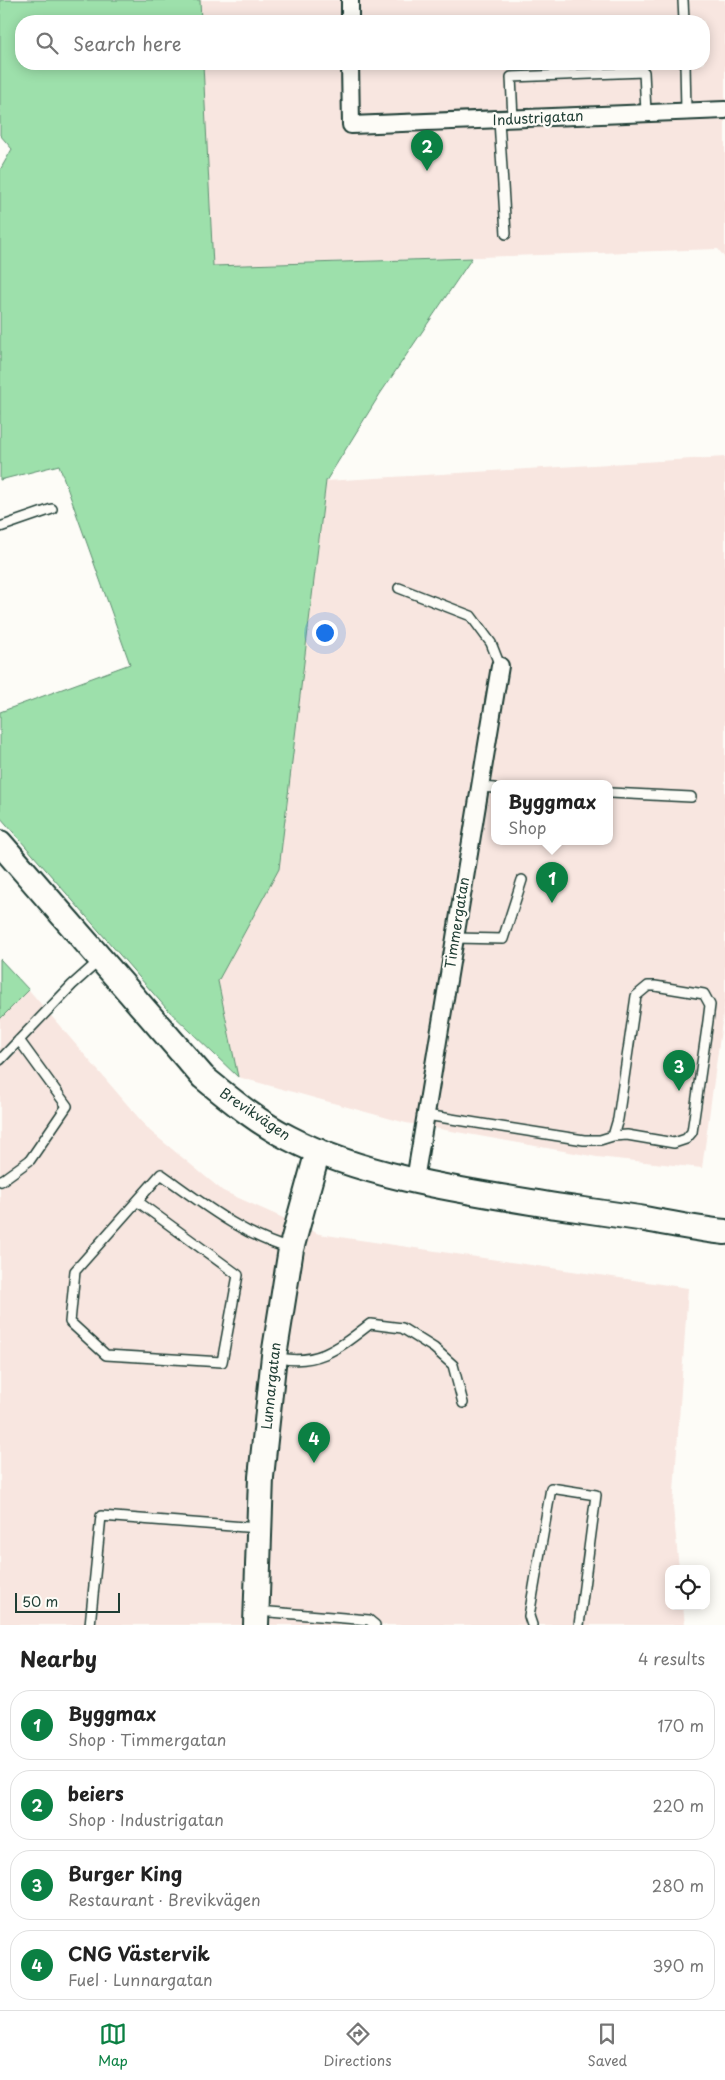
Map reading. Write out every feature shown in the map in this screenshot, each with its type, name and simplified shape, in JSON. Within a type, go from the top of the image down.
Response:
[{"type":"street","points":[[350,0],[350,15]]},
{"type":"street","name":"Industrigatan","points":[[350,70],[351,125],[725,110]]},
{"type":"street","name":"Timmergatan","points":[[415,1180],[455,938],[487,788],[500,666]]},
{"type":"street","name":"Brevikvägen","points":[[0,843],[102,959],[185,1059],[232,1101],[289,1138],[349,1163],[415,1180],[490,1195],[640,1218],[688,1228],[725,1232]]},
{"type":"street","name":"Lunnargatan","points":[[256,1618],[261,1477],[274,1356],[291,1249],[318,1151]]},
{"type":"street","name":"Brevikvägen","points":[[640,1218],[725,1215]]},
{"type":"lane","points":[[683,0],[684,15]]},
{"type":"lane","points":[[685,70],[686,111]]},
{"type":"lane","points":[[506,234],[506,120],[511,77],[644,72],[646,112]]},
{"type":"lane","points":[[0,527],[52,509]]},
{"type":"lane","points":[[399,588],[470,616],[491,643],[500,666]]},
{"type":"lane","points":[[613,793],[691,797]]},
{"type":"lane","points":[[455,938],[503,939],[522,880]]},
{"type":"lane","points":[[0,1060],[72,985],[102,959]]},
{"type":"lane","points":[[426,1115],[584,1140],[600,1140],[613,1136],[627,1135],[674,1143],[686,1138],[692,1132],[708,1021],[710,1005],[704,994],[648,986],[636,996],[618,1120],[613,1136]]},
{"type":"lane","points":[[0,1180],[30,1160],[66,1106],[19,1040]]},
{"type":"lane","points":[[137,1201],[238,1274],[222,1362],[106,1355],[70,1322],[75,1271],[137,1201],[161,1174],[231,1222],[270,1243],[291,1249]]},
{"type":"lane","points":[[274,1356],[285,1359],[324,1355],[338,1349],[370,1324],[402,1328],[434,1348],[453,1366],[462,1403]]},
{"type":"lane","points":[[532,1625],[529,1616],[551,1488],[596,1495],[579,1625]]},
{"type":"lane","points":[[90,1625],[101,1516],[258,1528]]},
{"type":"lane","points":[[256,1618],[369,1620],[375,1625]]},
{"type":"shaded area","points":[[200,0],[725,0],[725,258],[718,249],[213,266],[203,70],[710,70],[710,15],[201,15]]},
{"type":"shaded area","points":[[725,457],[725,1000],[702,1168],[597,1157],[406,1123],[238,1077],[218,981],[279,868],[326,481]]},
{"type":"shaded area","points":[[29,990],[150,1131],[223,1191],[319,1234],[688,1288],[673,1507],[679,1565],[665,1565],[665,1610],[683,1610],[685,1625],[0,1625],[0,1019]]},
{"type":"green space","points":[[0,0],[200,0],[201,15],[15,15],[15,70],[203,70],[213,266],[472,258],[380,394],[326,481],[279,869],[218,981],[238,1077],[166,1008],[0,817],[0,712],[130,664],[59,465],[0,480],[0,170],[12,149],[0,135]]},
{"type":"green space","points":[[0,959],[29,990],[0,1019]]},
{"type":"place","name":"beiers","points":[[427,171]]},
{"type":"place","name":"Byggmax","points":[[552,903]]},
{"type":"place","name":"Burger King","points":[[679,1091]]},
{"type":"place","name":"CNG Västervik","points":[[314,1463]]}]
